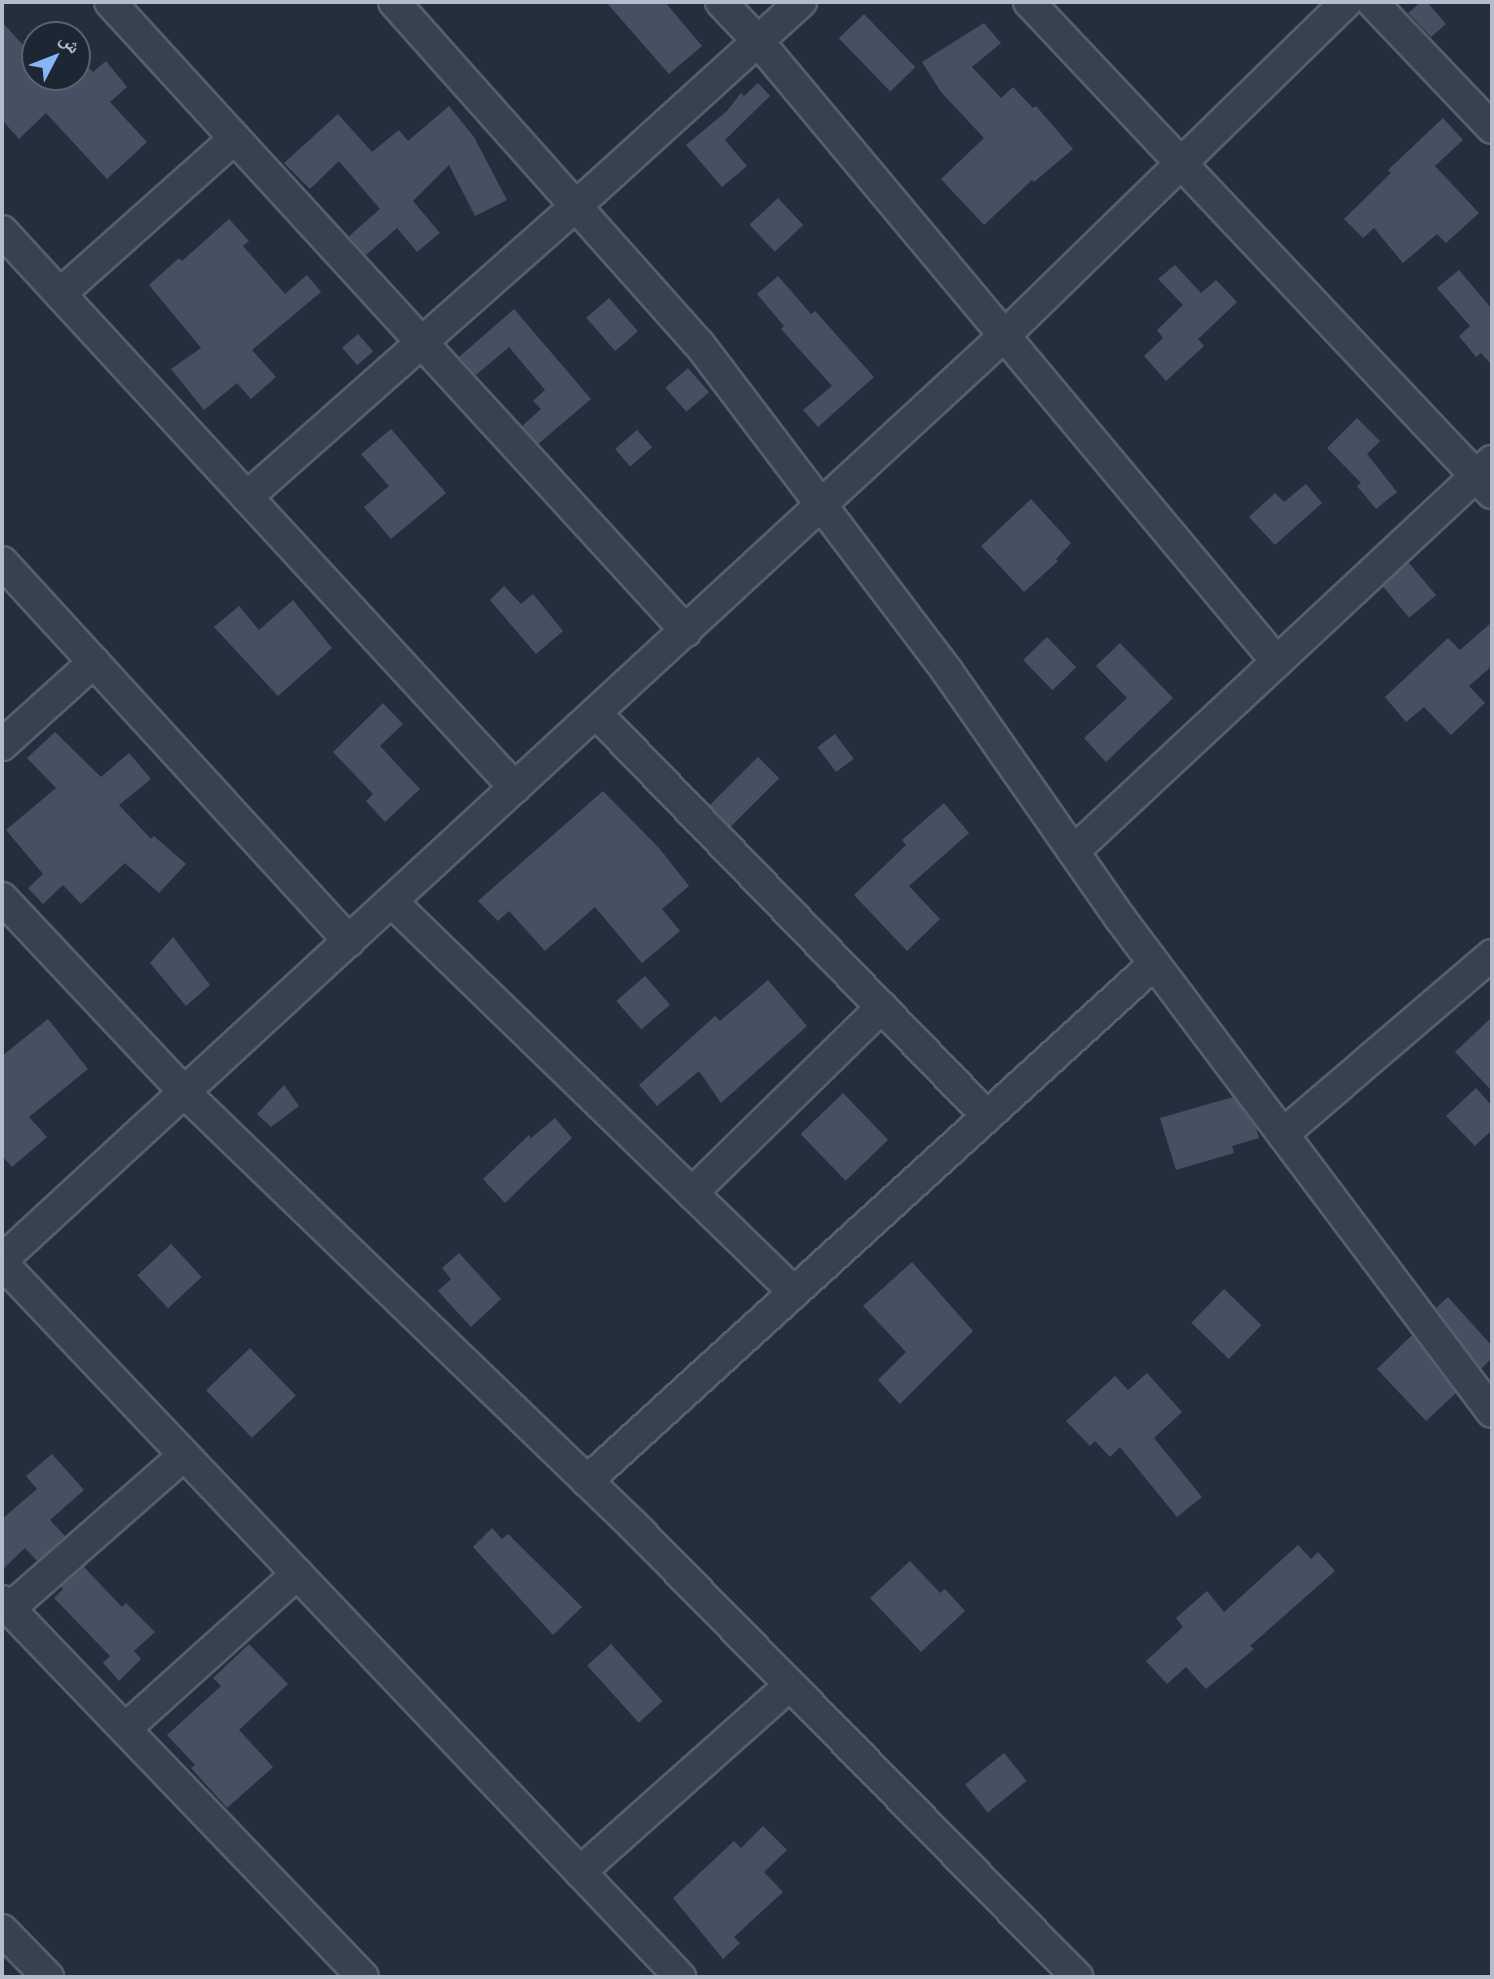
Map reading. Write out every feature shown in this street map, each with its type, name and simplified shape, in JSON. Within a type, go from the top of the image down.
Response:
[{"type":"street","points":[[110,2],[686,631]]},
{"type":"street","points":[[394,2],[699,344],[992,731],[1154,964],[1492,1412]]},
{"type":"street","points":[[721,2],[758,41],[1277,662]]},
{"type":"street","points":[[247,497],[576,206],[801,2]]},
{"type":"street","points":[[1029,2],[1180,165],[1487,477],[1277,662],[1074,851]]},
{"type":"street","points":[[680,1977],[2,1262],[1004,336],[1346,2]]},
{"type":"street","points":[[1373,2],[1492,128]]},
{"type":"street","points":[[60,294],[236,138]]},
{"type":"street","points":[[2,231],[515,788]]},
{"type":"street","points":[[2,562],[349,941]]},
{"type":"street","points":[[2,745],[94,662]]},
{"type":"street","points":[[597,713],[987,1116]]},
{"type":"street","points":[[2,898],[184,1092],[587,1481],[1077,1977]]},
{"type":"street","points":[[391,902],[794,1292]]},
{"type":"street","points":[[1283,1133],[1492,955]]},
{"type":"street","points":[[587,1481],[1154,964]]},
{"type":"street","points":[[692,1193],[882,1007]]},
{"type":"street","points":[[184,1455],[6,1605],[363,1977]]},
{"type":"street","points":[[125,1729],[297,1574]]},
{"type":"street","points":[[580,1872],[790,1685]]},
{"type":"street","points":[[2,1930],[48,1977]]},
{"type":"building","points":[[606,2],[665,2],[702,46],[669,74]]},
{"type":"building","points":[[1421,2],[1427,2],[1446,24],[1431,37],[1408,13]]},
{"type":"building","points":[[864,14],[915,67],[890,92],[839,38]]},
{"type":"building","points":[[2,22],[21,43],[21,91],[91,91],[91,70],[93,72],[106,61],[127,87],[110,102],[147,142],[107,179],[46,113],[19,139],[2,120]]},
{"type":"building","points":[[984,23],[1001,43],[972,67],[1001,98],[1013,87],[1033,108],[1036,106],[1073,149],[1034,182],[1032,180],[984,225],[941,179],[984,138],[941,92],[922,62]]},
{"type":"building","points":[[758,83],[770,96],[725,140],[747,166],[722,187],[686,145],[727,111],[741,93],[744,96]]},
{"type":"building","points":[[449,106],[474,137],[507,200],[475,216],[449,165],[413,201],[440,233],[417,252],[397,228],[366,255],[359,248],[349,236],[380,209],[339,161],[310,189],[284,163],[338,114],[372,152],[399,130],[408,141]]},
{"type":"building","points":[[1443,118],[1463,140],[1435,166],[1479,213],[1446,243],[1437,234],[1403,263],[1374,228],[1363,238],[1344,219],[1391,173],[1388,170]]},
{"type":"building","points":[[778,198],[803,225],[775,252],[749,225]]},
{"type":"building","points":[[229,219],[249,241],[243,246],[285,294],[307,275],[321,292],[252,350],[276,377],[251,399],[237,383],[204,410],[171,369],[201,348],[149,285],[179,258],[182,261]]},
{"type":"building","points":[[1175,265],[1201,293],[1216,280],[1237,302],[1198,339],[1204,346],[1166,381],[1144,356],[1163,338],[1157,330],[1183,305],[1158,279]]},
{"type":"building","points":[[1459,270],[1492,309],[1492,365],[1481,353],[1476,357],[1459,336],[1470,326],[1437,288]]},
{"type":"building","points":[[778,276],[811,314],[815,311],[874,377],[818,427],[803,410],[832,386],[781,329],[784,326],[757,294]]},
{"type":"building","points":[[609,298],[638,331],[615,351],[586,318]]},
{"type":"building","points":[[514,309],[591,399],[538,444],[522,426],[541,409],[533,401],[545,390],[509,347],[476,375],[459,357]]},
{"type":"building","points":[[358,334],[373,351],[357,365],[342,348]]},
{"type":"building","points":[[688,368],[709,392],[686,412],[665,388]]},
{"type":"building","points":[[1357,418],[1380,441],[1367,454],[1397,492],[1376,509],[1357,486],[1361,483],[1327,448]]},
{"type":"building","points":[[391,429],[446,493],[391,539],[364,507],[389,486],[361,454]]},
{"type":"building","points":[[637,430],[652,447],[630,466],[615,449]]},
{"type":"building","points":[[1306,484],[1322,503],[1275,545],[1249,517],[1275,493],[1284,502]]},
{"type":"building","points":[[1031,499],[1071,543],[1056,559],[1058,561],[1024,592],[981,546]]},
{"type":"building","points":[[1409,563],[1436,595],[1409,618],[1382,585]]},
{"type":"building","points":[[504,586],[521,604],[533,594],[563,631],[536,654],[490,600]]},
{"type":"building","points":[[293,600],[332,648],[278,696],[214,627],[239,606],[259,630]]},
{"type":"building","points":[[1492,622],[1492,666],[1469,686],[1485,703],[1451,735],[1424,707],[1406,722],[1385,697],[1448,638],[1460,650]]},
{"type":"building","points":[[1047,637],[1076,667],[1052,690],[1023,660]]},
{"type":"building","points":[[1120,643],[1173,698],[1106,762],[1084,738],[1127,698],[1096,666]]},
{"type":"building","points":[[383,703],[403,724],[380,746],[420,789],[385,822],[366,801],[373,794],[333,752]]},
{"type":"building","points":[[55,732],[101,777],[129,753],[151,779],[119,805],[151,839],[154,836],[186,864],[159,893],[125,863],[81,904],[63,885],[43,904],[28,888],[43,874],[6,830],[56,788],[27,758]]},
{"type":"building","points":[[835,734],[854,759],[836,772],[817,747]]},
{"type":"building","points":[[758,757],[779,778],[730,827],[709,806]]},
{"type":"building","points":[[603,791],[659,848],[689,886],[662,909],[680,931],[642,963],[595,907],[545,951],[509,911],[498,921],[478,901]]},
{"type":"building","points":[[944,803],[969,833],[909,886],[940,919],[907,951],[854,895],[906,845],[902,840]]},
{"type":"building","points":[[173,937],[210,985],[186,1006],[150,963]]},
{"type":"building","points":[[645,976],[670,1005],[641,1030],[616,1001]]},
{"type":"building","points":[[768,980],[807,1026],[721,1103],[699,1071],[657,1106],[639,1085],[715,1016],[720,1021]]},
{"type":"building","points":[[1492,1017],[1492,1091],[1455,1052]]},
{"type":"building","points":[[48,1019],[88,1069],[29,1117],[47,1137],[12,1167],[2,1156],[2,1056]]},
{"type":"building","points":[[284,1085],[299,1106],[271,1127],[257,1114]]},
{"type":"building","points":[[1476,1088],[1492,1106],[1492,1130],[1475,1146],[1446,1116]]},
{"type":"building","points":[[843,1093],[888,1140],[846,1181],[801,1134]]},
{"type":"building","points":[[1233,1097],[1256,1128],[1259,1138],[1232,1146],[1234,1153],[1176,1170],[1160,1118]]},
{"type":"building","points":[[555,1118],[572,1138],[505,1203],[483,1179],[529,1135],[531,1138]]},
{"type":"building","points":[[171,1244],[202,1277],[168,1308],[137,1275]]},
{"type":"building","points":[[459,1253],[501,1299],[471,1327],[438,1291],[451,1279],[442,1268]]},
{"type":"building","points":[[912,1262],[973,1331],[900,1404],[878,1380],[906,1352],[863,1306]]},
{"type":"building","points":[[1224,1289],[1261,1325],[1229,1359],[1191,1323]]},
{"type":"building","points":[[1448,1297],[1492,1346],[1492,1358],[1481,1369],[1436,1308]]},
{"type":"building","points":[[1412,1335],[1456,1393],[1426,1421],[1377,1369]]},
{"type":"building","points":[[250,1348],[296,1395],[252,1438],[206,1390]]},
{"type":"building","points":[[1147,1373],[1182,1412],[1154,1438],[1202,1497],[1177,1517],[1120,1447],[1110,1457],[1095,1441],[1090,1446],[1066,1421],[1115,1376],[1128,1390]]},
{"type":"building","points":[[52,1454],[84,1490],[50,1520],[65,1536],[37,1561],[25,1548],[2,1570],[2,1519],[37,1489],[26,1476]]},
{"type":"building","points":[[492,1528],[502,1539],[508,1534],[582,1607],[553,1635],[473,1547]]},
{"type":"building","points":[[1298,1545],[1311,1559],[1318,1552],[1335,1571],[1250,1646],[1254,1649],[1206,1689],[1186,1667],[1167,1684],[1146,1661],[1183,1627],[1176,1618],[1207,1591],[1224,1612]]},
{"type":"building","points":[[910,1561],[940,1593],[945,1589],[965,1611],[921,1652],[870,1598]]},
{"type":"building","points":[[88,1562],[84,1567],[122,1607],[126,1603],[155,1632],[134,1651],[141,1659],[119,1681],[103,1663],[110,1656],[54,1598],[63,1589],[61,1587]]},
{"type":"building","points":[[249,1644],[288,1684],[239,1730],[273,1767],[227,1808],[191,1768],[195,1765],[167,1735],[221,1686],[213,1678]]},
{"type":"building","points":[[611,1644],[663,1701],[639,1723],[587,1665]]},
{"type":"building","points":[[1004,1753],[1027,1781],[988,1812],[965,1784]]},
{"type":"building","points":[[763,1826],[787,1850],[764,1872],[783,1892],[734,1937],[740,1943],[723,1959],[673,1898],[734,1841],[741,1848]]}]
